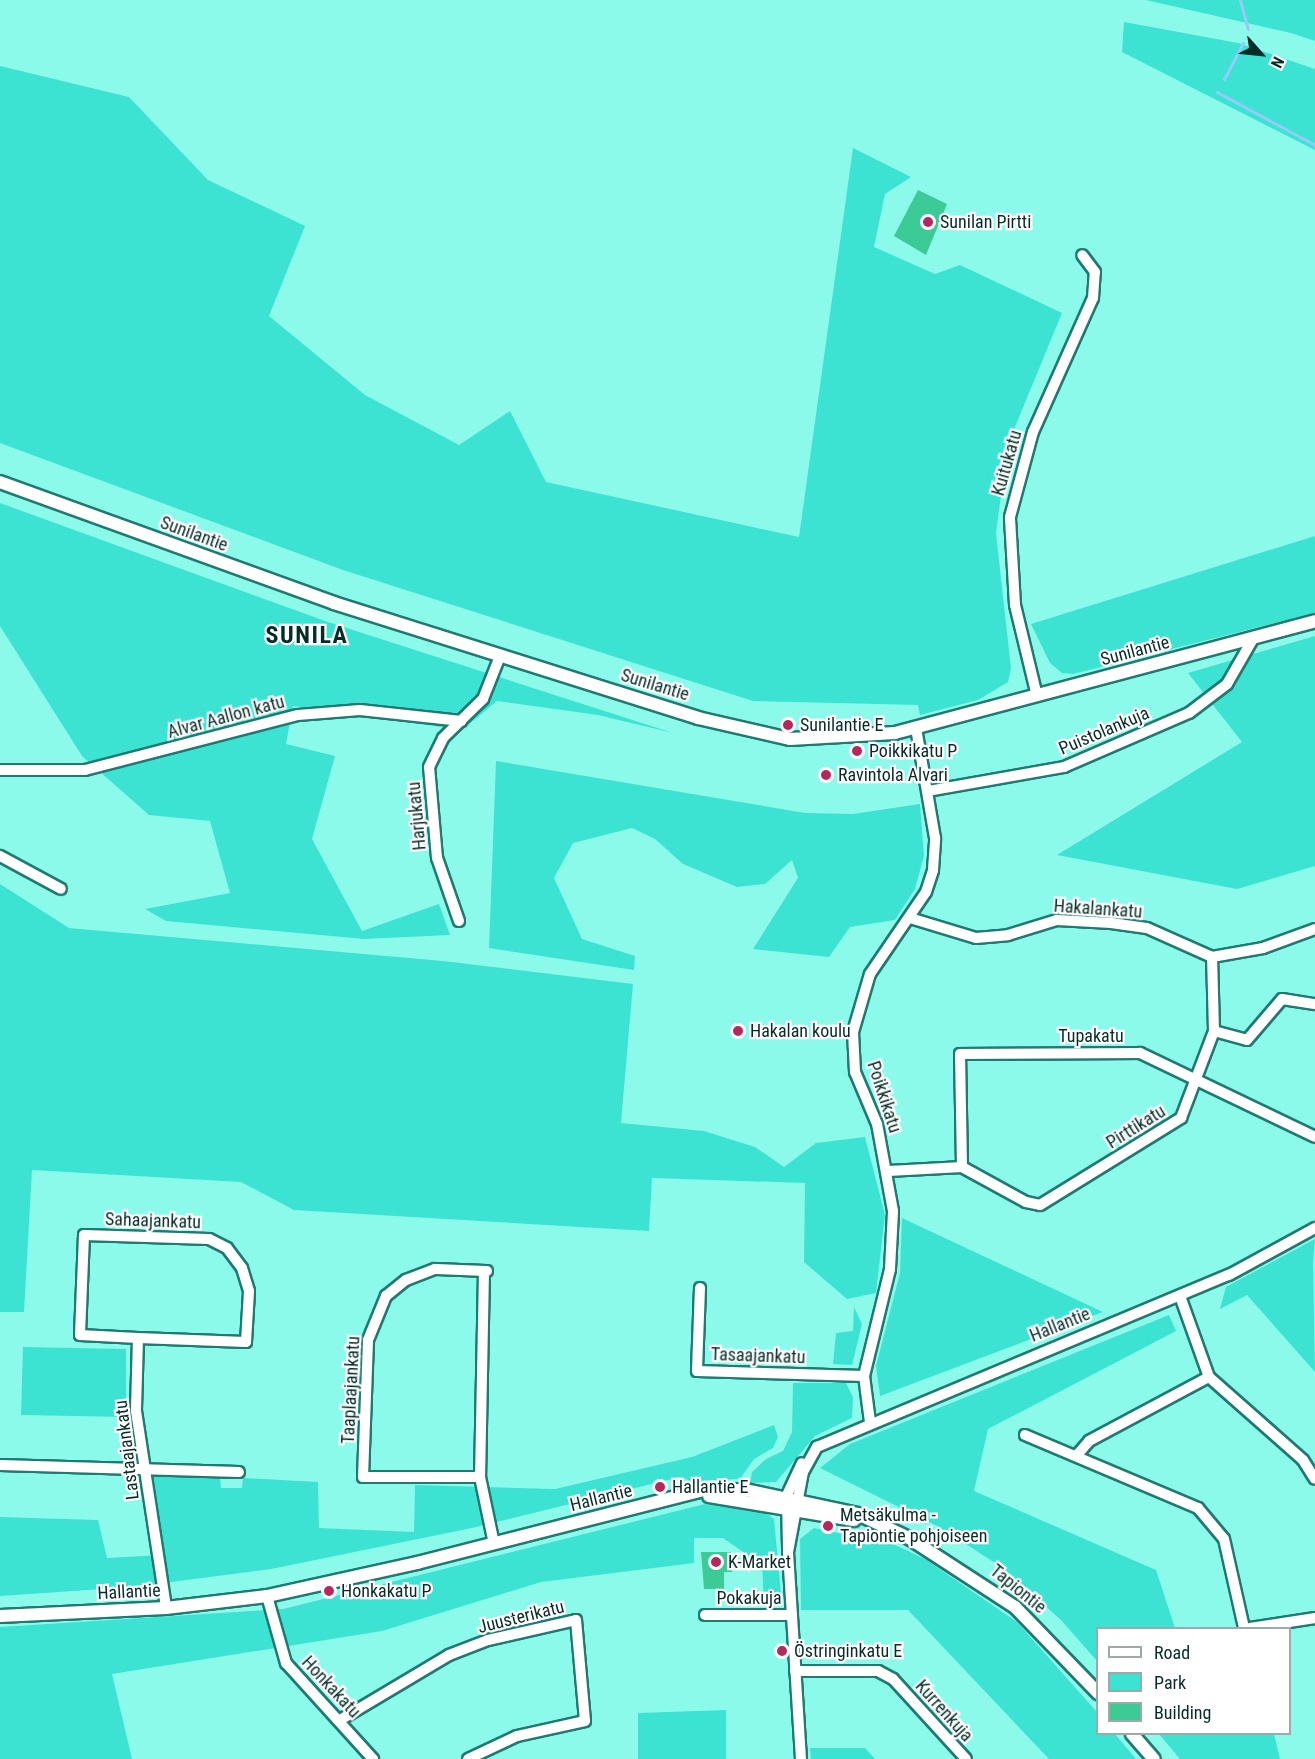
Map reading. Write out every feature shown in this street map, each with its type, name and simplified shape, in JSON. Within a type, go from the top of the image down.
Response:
[{"type":"street","name":"Kuitukatu","points":[[1037,696],[1015,605],[1010,517],[1033,432],[1093,298],[1095,272],[1082,255]]},
{"type":"street","name":"Sunilantie","points":[[0,482],[334,603],[500,656],[763,735],[824,740],[916,728],[1315,621]]},
{"type":"street","name":"Puistolankuja","points":[[928,791],[1064,767],[1189,712],[1227,684],[1254,637]]},
{"type":"street","name":"Harjukatu","points":[[459,921],[437,858],[429,766],[443,738],[483,699],[500,656]]},
{"type":"street","name":"Alvar Aallon katu","points":[[0,770],[85,770],[298,715],[360,710],[461,721]]},
{"type":"street","name":"Poikkikatu","points":[[870,1422],[864,1376],[890,1269],[893,1211],[889,1171],[855,1072],[854,1032],[870,974],[910,918],[933,870],[928,791],[916,728]]},
{"type":"street","points":[[0,856],[61,889]]},
{"type":"street","name":"Hakalankatu","points":[[910,918],[976,938],[1001,937],[1057,920],[1111,923],[1147,928],[1212,957]]},
{"type":"street","points":[[1212,957],[1263,948],[1315,929]]},
{"type":"street","name":"Pirttikatu","points":[[962,1167],[1026,1202],[1040,1205],[1181,1118],[1199,1078],[1214,1031],[1212,957]]},
{"type":"street","points":[[1214,1031],[1247,1040],[1282,999],[1315,1004]]},
{"type":"street","name":"Tupakatu","points":[[962,1167],[960,1054],[1140,1053],[1199,1078],[1315,1137]]},
{"type":"street","points":[[889,1171],[962,1167]]},
{"type":"street","name":"Hallantie","points":[[801,1759],[788,1552],[792,1502],[803,1472],[817,1447],[870,1422],[1180,1296],[1273,1254],[1315,1227]]},
{"type":"street","name":"Sahaajankatu","points":[[84,1235],[209,1239],[227,1248],[242,1268],[249,1291],[246,1342],[138,1338],[80,1335],[84,1235]]},
{"type":"street","name":"Taaplaajankatu","points":[[480,1477],[363,1477],[368,1340],[374,1316],[386,1296],[406,1280],[435,1269],[485,1271],[480,1477],[494,1544]]},
{"type":"street","name":"Tasaajankatu","points":[[700,1288],[697,1371],[864,1376]]},
{"type":"street","points":[[1180,1296],[1209,1377],[1302,1460],[1315,1479]]},
{"type":"street","name":"Lastaajankatu","points":[[138,1338],[136,1411],[166,1608]]},
{"type":"street","points":[[1077,1455],[1089,1441],[1209,1377]]},
{"type":"street","points":[[1025,1435],[1077,1455],[1198,1509],[1215,1525],[1230,1556],[1244,1627]]},
{"type":"street","points":[[0,1465],[145,1467],[239,1472]]},
{"type":"street","name":"Hallantie","points":[[0,1616],[166,1608],[267,1596],[494,1544],[674,1498],[718,1497],[792,1502]]},
{"type":"street","name":"Tapiontie","points":[[792,1502],[909,1538],[1016,1607],[1096,1691]]},
{"type":"street","name":"Honkakatu","points":[[267,1596],[286,1663],[373,1759]]},
{"type":"street","name":"Pokakuja","points":[[705,1615],[792,1615]]},
{"type":"street","points":[[1262,1627],[1315,1618]]},
{"type":"street","name":"Juusterikatu","points":[[340,1720],[449,1655],[488,1640],[576,1620],[585,1721],[517,1736],[468,1759]]},
{"type":"street","name":"Kurrenkuja","points":[[795,1671],[878,1671],[893,1679],[966,1759]]},
{"type":"street","points":[[1133,1735],[1154,1759]]},
{"type":"green space","points":[[1146,0],[1315,0],[1315,41],[1291,33]]},
{"type":"green space","points":[[1124,22],[1238,43],[1315,69],[1315,150],[1122,52]]},
{"type":"green space","points":[[0,66],[129,97],[208,180],[305,226],[269,316],[365,395],[459,445],[510,411],[546,482],[799,537],[853,148],[911,177],[885,194],[874,247],[935,274],[960,265],[1062,313],[1008,444],[996,533],[1011,668],[1008,682],[978,700],[920,715],[918,705],[753,701],[343,570],[0,443]]},
{"type":"green space","points":[[0,503],[328,622],[673,733],[598,715],[497,701],[462,730],[293,706],[286,744],[335,756],[312,839],[362,931],[439,904],[450,935],[364,939],[166,921],[145,909],[230,893],[210,821],[149,815],[82,756],[0,626]]},
{"type":"green space","points":[[1315,536],[1315,613],[1073,674],[1062,673],[1050,663],[1031,624]]},
{"type":"green space","points":[[1315,636],[1315,866],[1237,889],[1057,855],[1242,742],[1188,673]]},
{"type":"green space","points":[[496,761],[805,813],[853,814],[920,804],[924,856],[915,889],[895,920],[850,927],[829,957],[753,949],[798,878],[792,860],[765,884],[737,887],[683,864],[655,839],[632,828],[573,843],[554,878],[582,939],[635,956],[634,970],[489,948]]},
{"type":"green space","points":[[0,884],[69,928],[443,961],[633,984],[621,1123],[704,1131],[755,1147],[784,1167],[816,1143],[865,1137],[885,1215],[876,1293],[847,1299],[804,1262],[805,1183],[652,1178],[649,1231],[294,1210],[241,1182],[32,1170],[24,1312],[0,1312]]},
{"type":"green space","points":[[902,1218],[1103,1312],[880,1396],[876,1366],[900,1273]]},
{"type":"green space","points":[[1315,1239],[1313,1262],[1315,1372],[1247,1295],[1220,1309],[1226,1287]]},
{"type":"green space","points":[[854,1307],[862,1324],[852,1365],[833,1364],[836,1333],[853,1331]]},
{"type":"green space","points":[[1169,1315],[1176,1331],[988,1429],[974,1491],[1156,1570],[1175,1627],[1096,1627],[1096,1660],[1061,1620],[1000,1566],[939,1527],[820,1468],[850,1444]]},
{"type":"green space","points":[[23,1347],[126,1349],[126,1417],[21,1415]]},
{"type":"green space","points":[[793,1383],[846,1383],[853,1397],[852,1418],[815,1436],[776,1482],[750,1483],[752,1472],[766,1459],[783,1451],[792,1432]]},
{"type":"green space","points":[[774,1425],[778,1437],[773,1448],[754,1459],[740,1479],[691,1481],[680,1477],[472,1528],[271,1569],[133,1587],[0,1596],[0,1517],[98,1520],[107,1558],[162,1555],[151,1473],[220,1477],[221,1488],[242,1488],[243,1478],[318,1482],[319,1528],[414,1532],[415,1485],[555,1489],[692,1457]]},
{"type":"green space","points":[[705,1504],[765,1512],[774,1519],[782,1604],[764,1604],[762,1565],[723,1538],[694,1538],[694,1563],[541,1582],[382,1631],[112,1674],[132,1759],[0,1759],[0,1627],[283,1609]]},
{"type":"green space","points":[[814,1528],[893,1544],[925,1559],[1017,1622],[1096,1711],[1096,1735],[1116,1735],[1136,1759],[1049,1759],[908,1610],[801,1610],[800,1539]]},
{"type":"green space","points":[[726,1710],[726,1759],[638,1759],[638,1713]]},
{"type":"green space","points":[[1160,1735],[1274,1735],[1280,1759],[1180,1759]]},
{"type":"green space","points":[[810,1748],[865,1748],[875,1759],[811,1759]]},
{"type":"building","name":"Sunilan Pirtti","points":[[918,190],[947,204],[926,255],[894,236]]},
{"type":"building","name":"K-Market","points":[[701,1552],[731,1552],[732,1572],[724,1572],[724,1589],[704,1589]]},
{"type":"waterway","points":[[1240,0],[1248,29]]},
{"type":"waterway","points":[[1224,79],[1243,43]]},
{"type":"waterway","points":[[1217,92],[1315,145]]},
{"type":"place","name":"Sunilan Pirtti","points":[[928,222]]},
{"type":"place","name":"Sunilantie E","points":[[788,725]]},
{"type":"place","name":"Poikkikatu P","points":[[857,751]]},
{"type":"place","name":"Ravintola Alvari","points":[[826,775]]},
{"type":"place","name":"Hakalan koulu","points":[[738,1031]]},
{"type":"place","name":"Hallantie E","points":[[660,1487]]},
{"type":"place","name":"Metsäkulma - Tapiontie pohjoiseen","points":[[828,1526]]},
{"type":"place","name":"K-Market","points":[[716,1562]]},
{"type":"place","name":"Honkakatu P","points":[[329,1591]]},
{"type":"place","name":"Östringinkatu E","points":[[782,1651]]},
{"type":"district","name":"SUNILA","points":[[307,636]]}]
